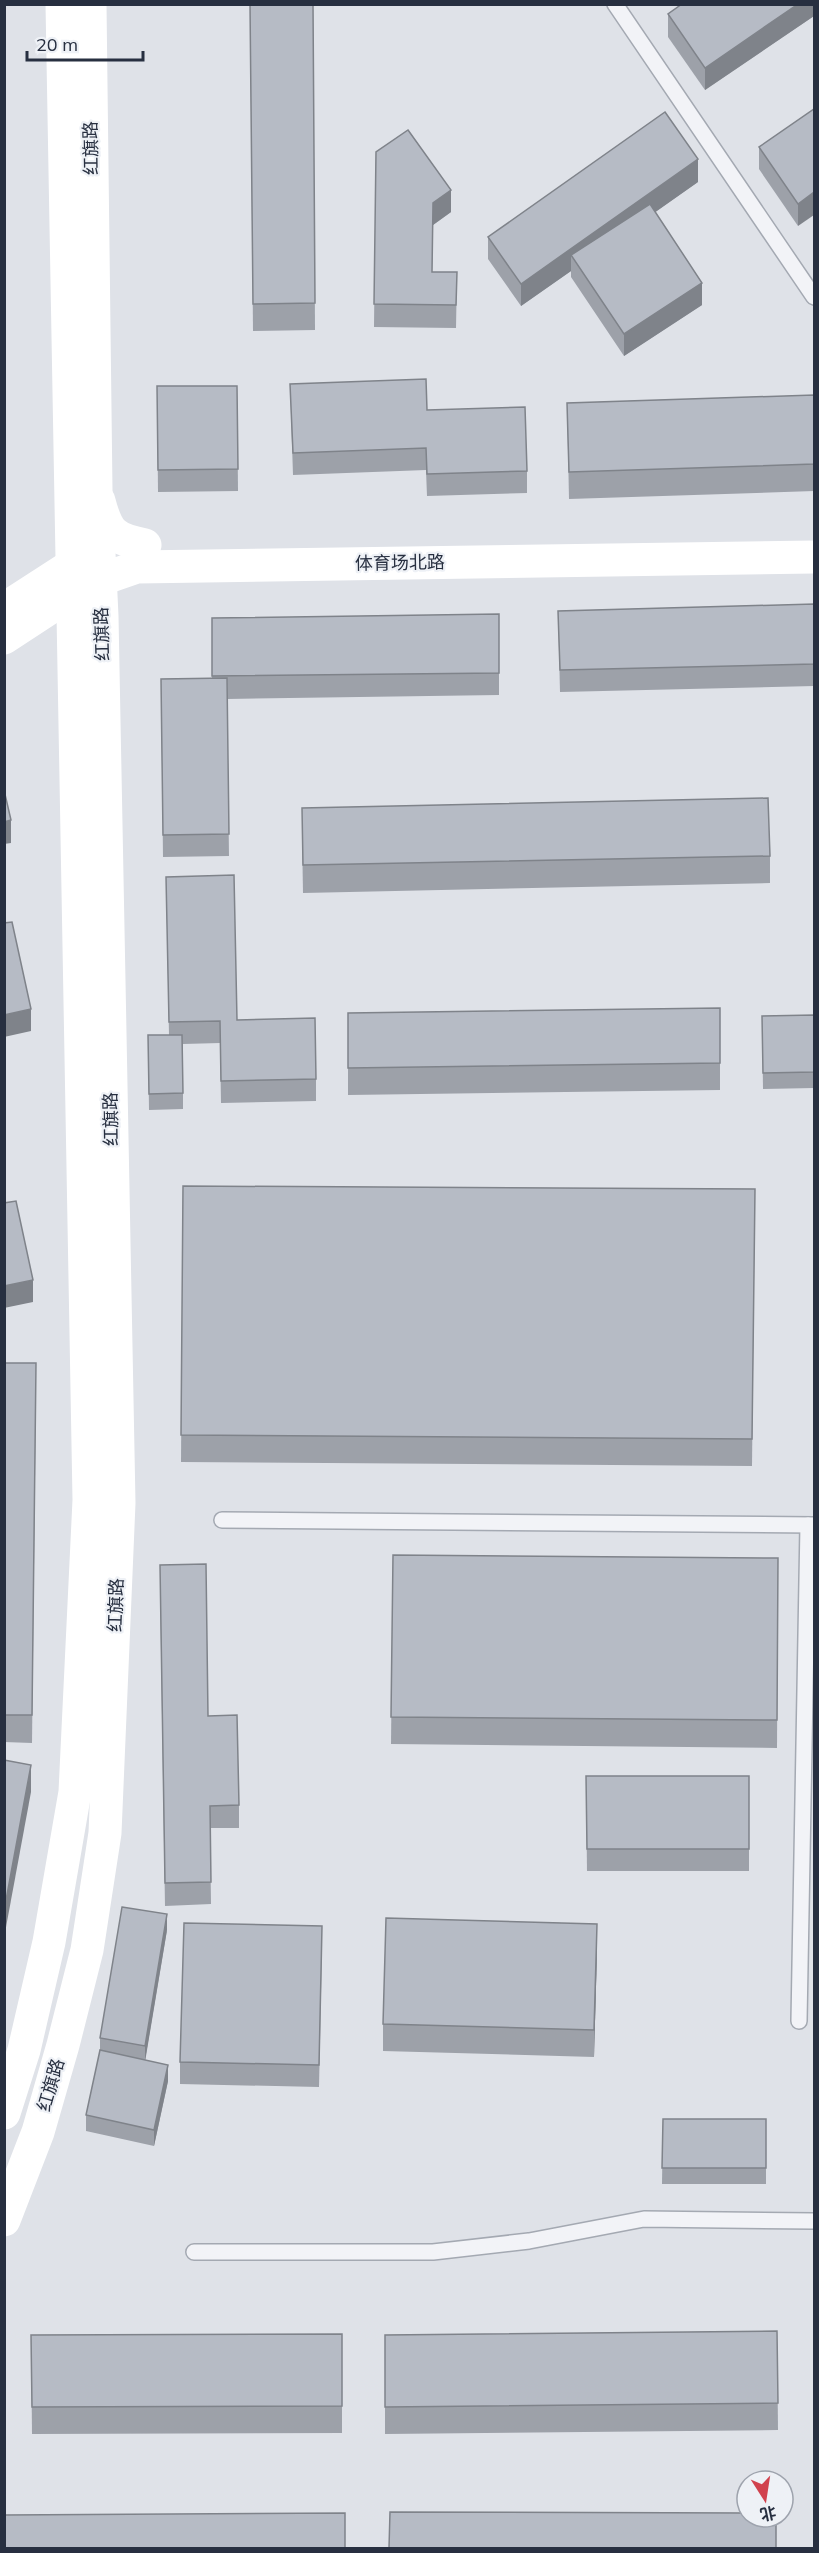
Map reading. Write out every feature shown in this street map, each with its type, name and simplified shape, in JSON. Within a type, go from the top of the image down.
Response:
[{"type":"main road","name":"红旗路","points":[[62,4],[84,488]]},
{"type":"main road","name":"红旗路","points":[[84,488],[90,4]]},
{"type":"main road","points":[[84,488],[82,524],[99,578]]},
{"type":"main road","points":[[4,638],[99,578],[124,541],[114,535],[84,488]]},
{"type":"main road","name":"体育场北路","points":[[99,578],[814,537]]},
{"type":"main road","name":"体育场北路","points":[[99,578],[814,557]]},
{"type":"main road","name":"红旗路","points":[[4,2113],[24,2050],[49,1941],[75,1792],[89,1500],[99,578]]},
{"type":"main road","name":"红旗路","points":[[4,2220],[38,2132],[87,1950],[106,1821],[119,1503],[99,578]]},
{"type":"main road","points":[[4,609],[99,578]]},
{"type":"lane","points":[[615,4],[814,297]]},
{"type":"lane","points":[[222,1521],[811,1525],[799,2021]]},
{"type":"lane","points":[[194,2252],[433,2252],[529,2241],[644,2218],[814,2221]]},
{"type":"building","points":[[250,4],[313,4],[315,303],[253,304]]},
{"type":"building","points":[[682,4],[798,4],[705,68],[668,14]]},
{"type":"building","points":[[814,109],[814,192],[798,204],[759,147]]},
{"type":"building","points":[[665,112],[698,159],[521,284],[488,237]]},
{"type":"building","points":[[408,130],[451,190],[433,203],[432,272],[457,272],[456,305],[374,304],[376,152]]},
{"type":"building","points":[[650,204],[702,283],[624,334],[571,255]]},
{"type":"building","points":[[426,379],[427,410],[525,407],[527,471],[427,474],[426,448],[293,453],[290,384]]},
{"type":"building","points":[[157,386],[237,386],[238,469],[158,470]]},
{"type":"building","points":[[814,395],[814,464],[569,472],[567,403]]},
{"type":"building","points":[[814,604],[814,664],[560,670],[558,611]]},
{"type":"building","points":[[499,614],[499,673],[212,676],[212,618]]},
{"type":"building","points":[[227,678],[229,834],[163,835],[161,679]]},
{"type":"building","points":[[4,790],[11,820],[4,822]]},
{"type":"building","points":[[768,798],[770,856],[303,865],[302,808]]},
{"type":"building","points":[[234,875],[237,1020],[315,1018],[316,1079],[221,1081],[220,1021],[169,1022],[166,877]]},
{"type":"building","points":[[12,922],[31,1009],[4,1015],[4,923]]},
{"type":"building","points":[[720,1008],[720,1063],[348,1068],[348,1013]]},
{"type":"building","points":[[814,1015],[814,1072],[763,1073],[762,1016]]},
{"type":"building","points":[[148,1035],[182,1035],[183,1093],[149,1094]]},
{"type":"building","points":[[183,1186],[755,1189],[752,1439],[181,1435]]},
{"type":"building","points":[[16,1201],[33,1280],[4,1286],[4,1203]]},
{"type":"building","points":[[4,1363],[36,1363],[32,1715],[4,1715]]},
{"type":"building","points":[[393,1555],[778,1558],[777,1720],[391,1717]]},
{"type":"building","points":[[206,1564],[208,1716],[237,1715],[239,1805],[210,1806],[211,1882],[165,1883],[160,1565]]},
{"type":"building","points":[[4,1760],[31,1765],[4,1911]]},
{"type":"building","points":[[586,1776],[749,1776],[749,1849],[587,1849]]},
{"type":"building","points":[[122,1907],[167,1914],[145,2046],[100,2038]]},
{"type":"building","points":[[386,1918],[597,1924],[594,2030],[383,2024]]},
{"type":"building","points":[[184,1923],[322,1926],[319,2065],[180,2062]]},
{"type":"building","points":[[100,2050],[168,2065],[154,2130],[86,2115]]},
{"type":"building","points":[[663,2119],[766,2119],[766,2168],[662,2168]]},
{"type":"building","points":[[777,2331],[778,2403],[385,2407],[385,2335]]},
{"type":"building","points":[[342,2334],[342,2406],[32,2407],[31,2335]]},
{"type":"building","points":[[390,2512],[735,2513],[735,2529],[776,2529],[776,2548],[389,2548]]},
{"type":"building","points":[[345,2513],[345,2548],[4,2548],[4,2515]]}]
